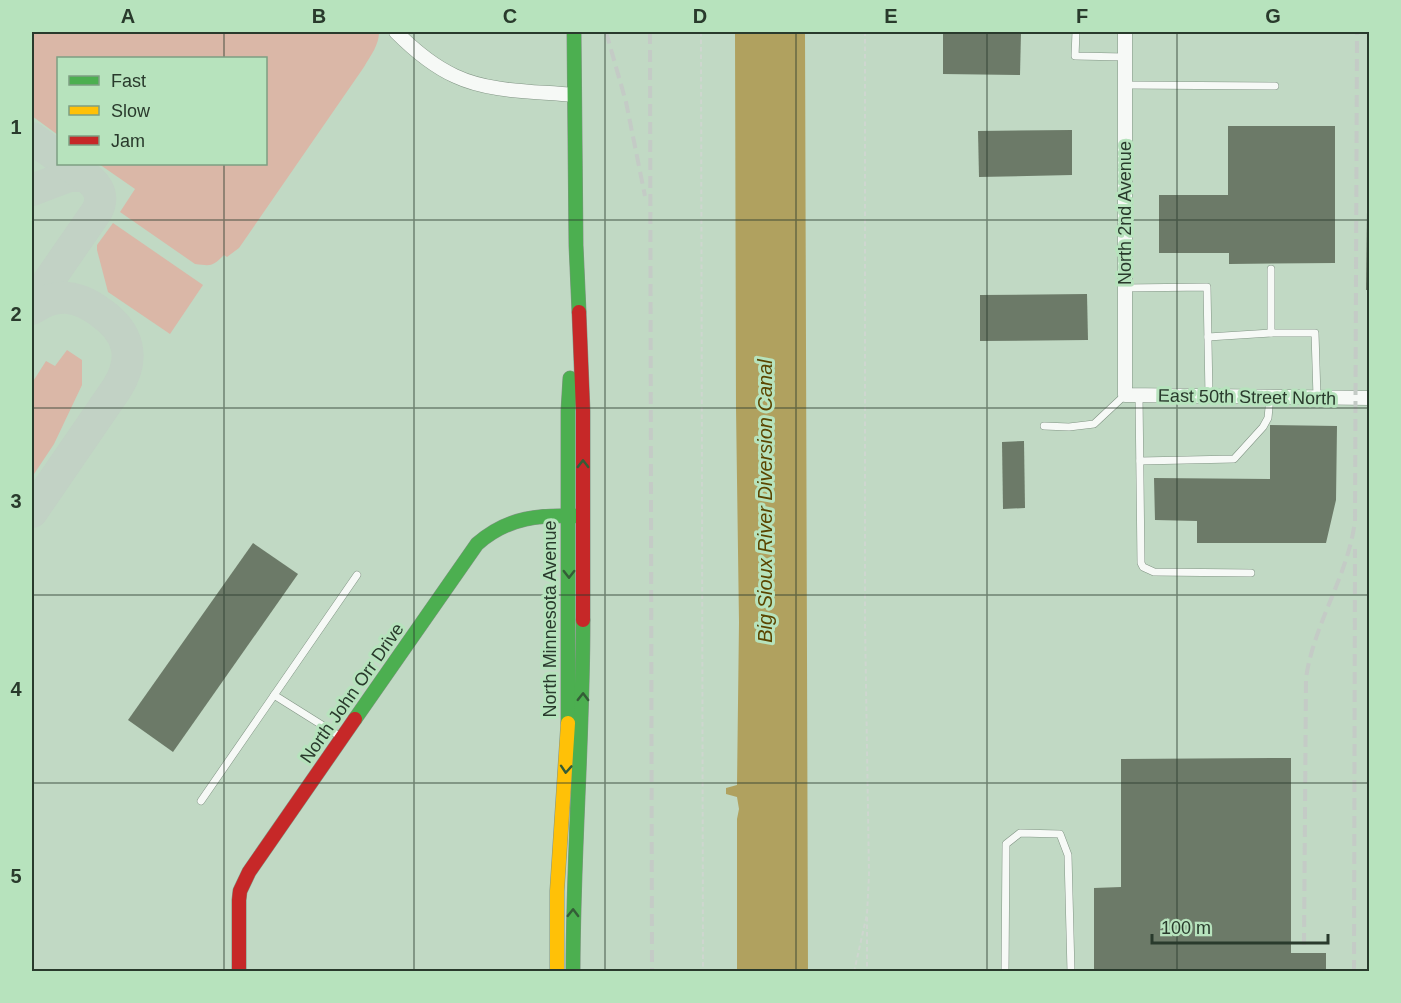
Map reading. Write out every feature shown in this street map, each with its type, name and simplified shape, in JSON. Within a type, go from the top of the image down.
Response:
[{"type":"main road","name":"North Minnesota Avenue","points":[[573,972],[573,891],[583,721],[583,411],[574,32]]},
{"type":"main road","name":"North Minnesota Avenue","points":[[556,972],[557,891],[568,734],[568,411],[578,267]]},
{"type":"main road","name":"North John Orr Drive","points":[[239,972],[239,900],[244,882],[477,544],[485,536],[505,524],[520,519],[549,515],[583,516]]},
{"type":"street","points":[[396,32],[419,52],[455,76],[490,86],[574,95]]},
{"type":"street","name":"North 2nd Avenue","points":[[1125,32],[1125,395]]},
{"type":"street","name":"East 50th Street North","points":[[1125,395],[1370,398]]},
{"type":"lane","points":[[1076,32],[1075,56],[1125,57]]},
{"type":"lane","points":[[1125,85],[1275,86]]},
{"type":"lane","points":[[1270,269],[1271,333]]},
{"type":"lane","points":[[1125,288],[1207,287],[1209,396]]},
{"type":"lane","points":[[1208,337],[1315,333],[1317,397]]},
{"type":"lane","points":[[1044,426],[1069,427],[1094,424],[1125,395]]},
{"type":"lane","points":[[1139,396],[1141,563],[1143,567],[1154,572],[1251,573]]},
{"type":"lane","points":[[1140,461],[1234,459],[1263,427],[1268,418],[1269,397]]},
{"type":"lane","points":[[201,801],[357,575]]},
{"type":"lane","points":[[274,695],[342,738]]},
{"type":"lane","points":[[1005,972],[1006,844],[1020,833],[1060,834],[1068,855],[1071,972]]},
{"type":"path","points":[[701,32],[703,972]]},
{"type":"path","points":[[865,32],[867,972]]},
{"type":"path","points":[[854,972],[867,914]]},
{"type":"shaded area","points":[[32,32],[379,32],[376,46],[364,67],[239,248],[227,257],[224,255],[214,264],[195,264],[120,212],[135,189],[100,165],[267,165],[267,57],[57,57],[57,134],[32,116]]},
{"type":"shaded area","points":[[113,223],[203,285],[170,334],[108,292],[97,245]]},
{"type":"shaded area","points":[[67,350],[82,360],[82,385],[54,444],[32,477],[32,383],[46,361],[55,366]]},
{"type":"water","name":"Big Sioux River Diversion Canal","points":[[735,32],[805,32],[808,971],[737,971],[737,819],[739,809],[737,797],[726,794],[726,788],[737,785],[739,622]]},
{"type":"building","points":[[943,32],[1021,32],[1020,75],[943,74]]},
{"type":"building","points":[[1228,126],[1335,126],[1335,263],[1229,264],[1229,253],[1159,253],[1159,195],[1228,195]]},
{"type":"building","points":[[1072,130],[1072,175],[979,177],[978,131]]},
{"type":"building","points":[[1367,211],[1370,211],[1370,290],[1366,290]]},
{"type":"building","points":[[1087,294],[1088,340],[980,341],[980,295]]},
{"type":"building","points":[[1270,425],[1337,426],[1336,500],[1326,543],[1197,543],[1197,521],[1155,520],[1154,478],[1270,479]]},
{"type":"building","points":[[1024,441],[1025,508],[1003,509],[1002,442]]},
{"type":"building","points":[[253,543],[298,574],[173,752],[128,720]]},
{"type":"building","points":[[1291,758],[1291,953],[1326,953],[1326,971],[1094,972],[1094,888],[1121,887],[1121,759]]},
{"type":"taxiway","points":[[32,138],[57,156]]},
{"type":"taxiway","points":[[32,305],[97,211],[100,203],[100,195],[93,183],[69,165]]},
{"type":"taxiway","points":[[32,190],[69,176],[85,176]]},
{"type":"taxiway","points":[[32,309],[58,298],[83,302],[100,312],[118,328],[127,346],[128,356],[123,377],[117,388],[32,512]]},
{"type":"railway","points":[[606,32],[626,102],[645,196]]},
{"type":"railway","points":[[650,32],[652,972]]},
{"type":"railway","points":[[1304,945],[1306,678],[1316,638],[1346,561],[1355,521],[1357,32]]},
{"type":"railway","points":[[1354,972],[1355,549]]},
{"type":"traffic: fast","points":[[574,32],[576,245],[579,312]]},
{"type":"traffic: fast","points":[[568,723],[568,411],[570,378]]},
{"type":"traffic: fast","points":[[355,719],[477,544],[501,528],[526,519],[580,516]]},
{"type":"traffic: fast","points":[[573,972],[583,620]]},
{"type":"traffic: slow","points":[[557,972],[557,891],[568,723]]},
{"type":"traffic: jam","points":[[579,312],[583,411],[583,620]]},
{"type":"traffic: jam","points":[[239,972],[240,891],[249,872],[355,719]]}]
